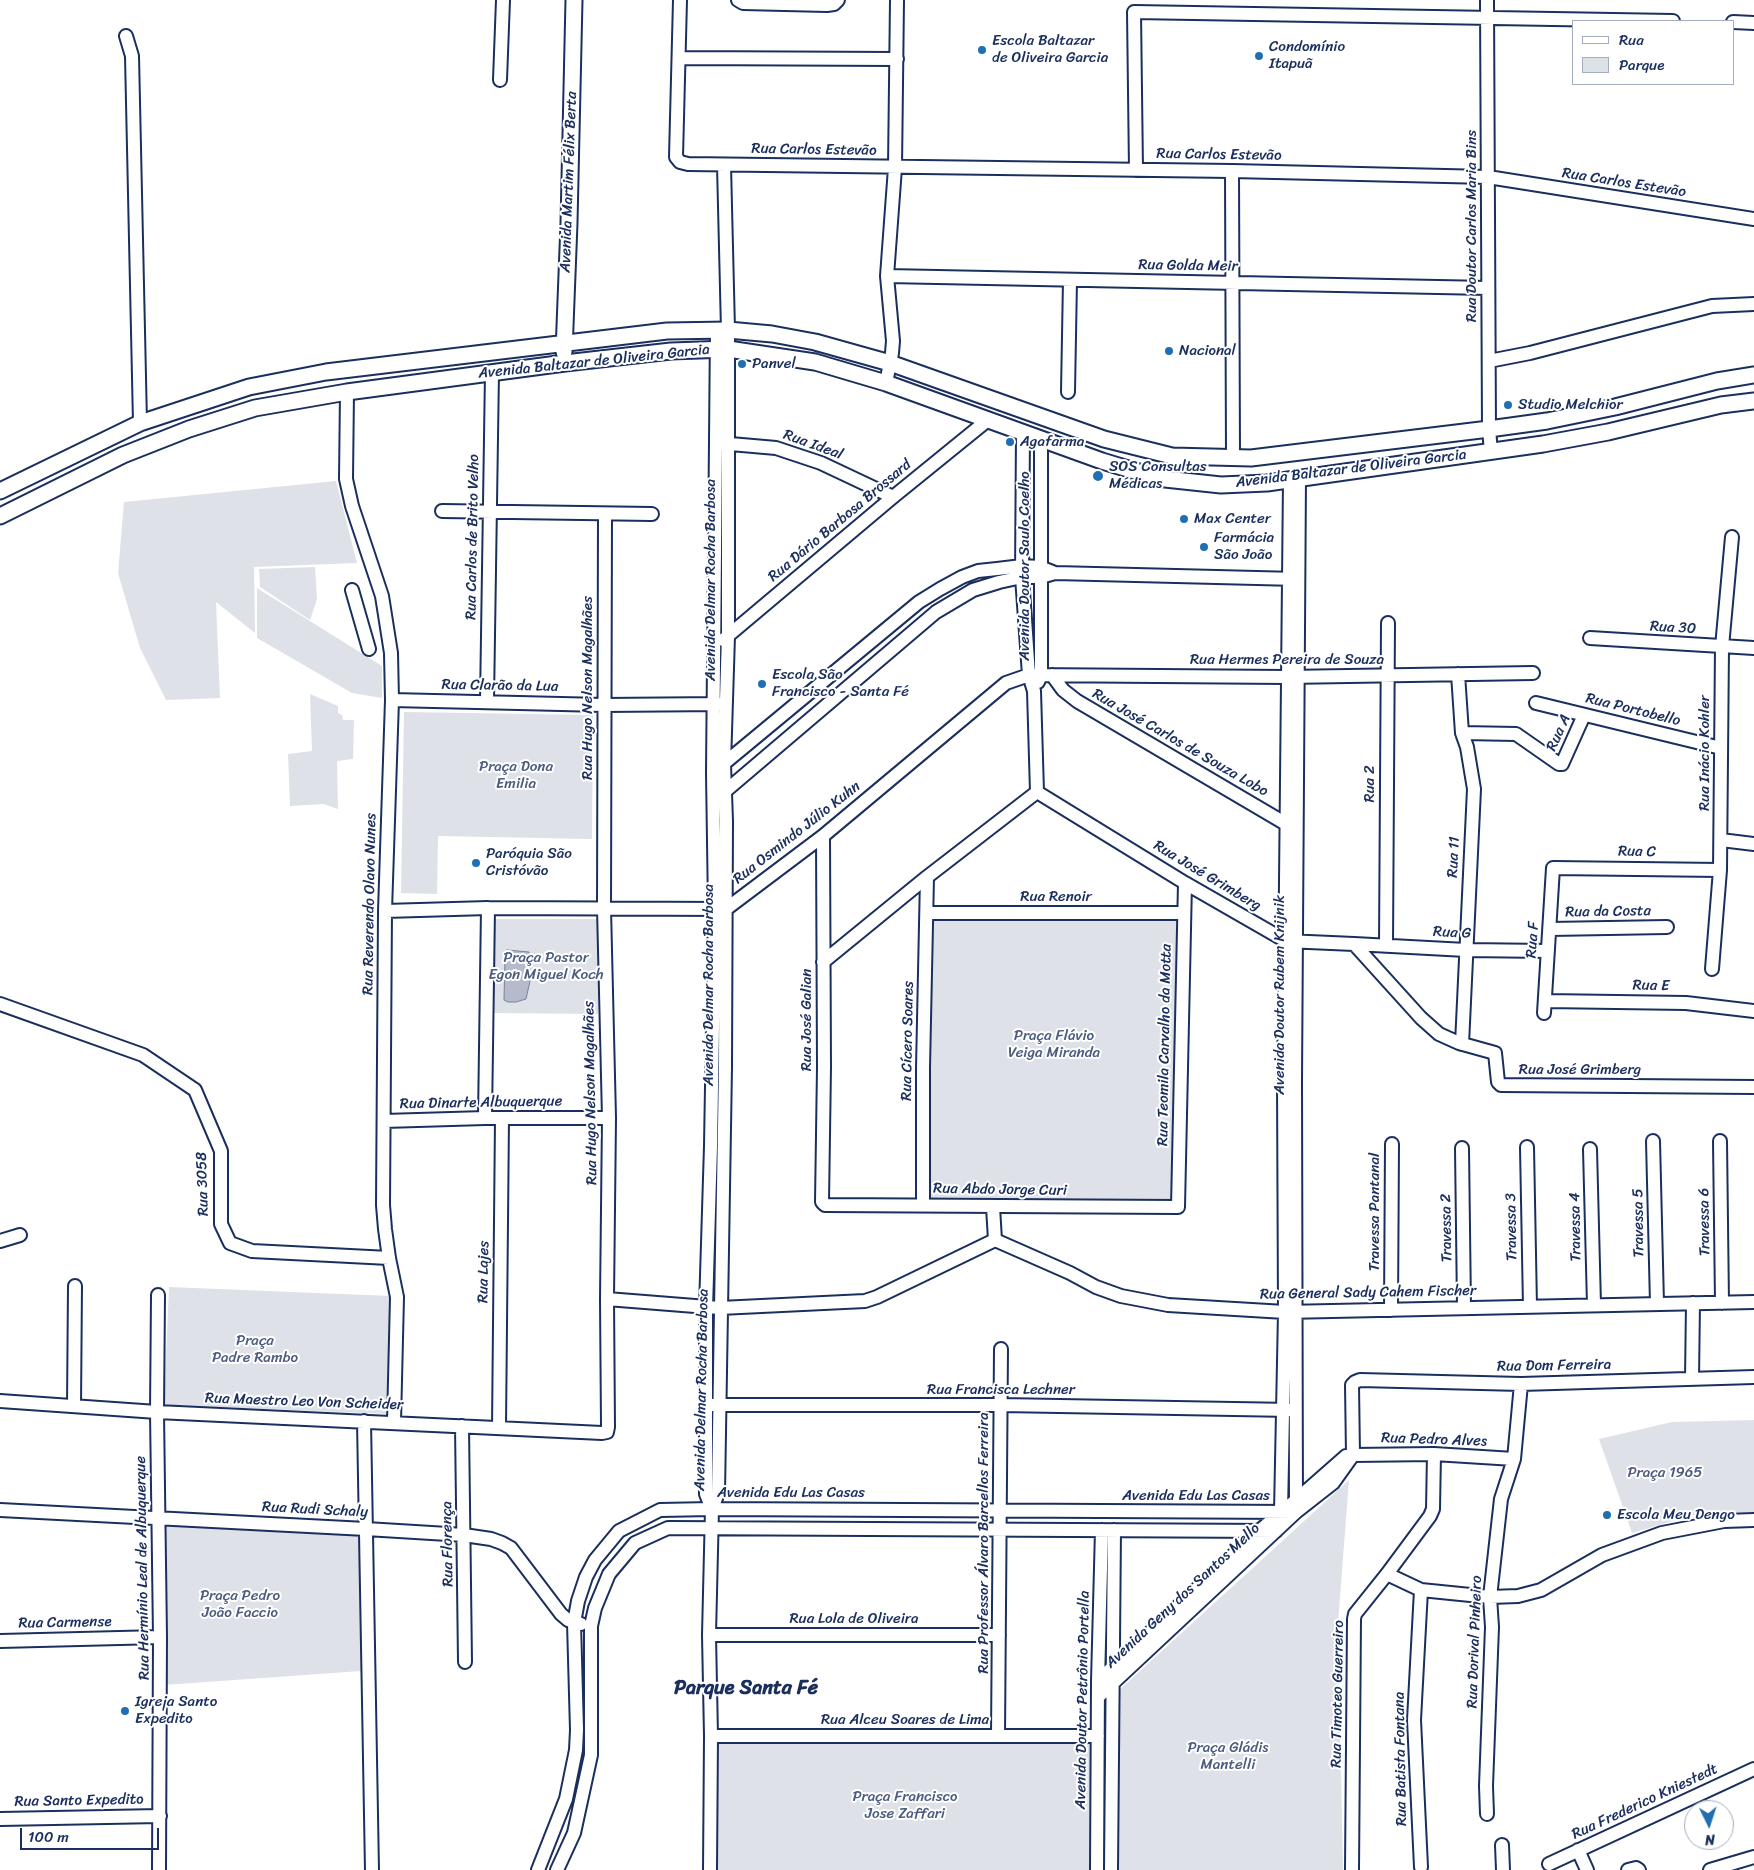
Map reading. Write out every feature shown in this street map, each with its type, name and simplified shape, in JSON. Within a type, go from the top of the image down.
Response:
[{"type":"main road","name":"Avenida Martim Félix Berta","points":[[565,363],[564,342],[569,223],[574,0]]},
{"type":"main road","name":"Avenida Baltazar de Oliveira Garcia","points":[[0,491],[140,423],[249,387],[326,372],[667,331],[723,329],[772,334],[816,342],[890,363],[1104,439],[1172,456],[1251,458],[1548,421],[1717,381],[1754,375]]},
{"type":"main road","name":"Avenida Baltazar de Oliveira Garcia","points":[[0,516],[123,455],[189,429],[255,408],[347,392],[492,372],[671,351],[723,349],[815,362],[886,383],[1102,461],[1165,479],[1221,485],[1246,485],[1294,479],[1543,444],[1608,432],[1720,405],[1754,401]]},
{"type":"street","points":[[500,80],[503,0]]},
{"type":"street","points":[[680,0],[679,58],[897,59]]},
{"type":"street","points":[[738,0],[743,3],[827,5],[834,4],[838,0]]},
{"type":"street","points":[[886,383],[893,341],[887,276],[895,168],[897,0]]},
{"type":"street","name":"Rua Doutor Carlos Maria Bins","points":[[1487,0],[1489,429],[1491,452]]},
{"type":"street","points":[[1136,170],[1134,12],[1611,20]]},
{"type":"street","points":[[1734,22],[1754,23]]},
{"type":"street","points":[[126,36],[132,56],[140,423]]},
{"type":"street","name":"Rua Carlos Estevão","points":[[679,58],[676,157],[680,162],[688,164],[1232,171],[1488,177],[1754,219]]},
{"type":"street","name":"Avenida Delmar Rocha Barbosa","points":[[710,1870],[711,1736],[709,1635],[711,1528],[712,1509],[718,1493],[706,1308],[725,791],[721,704],[714,649],[722,443],[724,165]]},
{"type":"street","points":[[1232,171],[1233,458]]},
{"type":"street","name":"Rua Golda Meir","points":[[887,276],[1488,288]]},
{"type":"street","points":[[1068,392],[1070,280]]},
{"type":"street","points":[[1489,361],[1530,353],[1712,306],[1754,304]]},
{"type":"street","name":"Rua Carlos de Brito Velho","points":[[486,701],[492,372]]},
{"type":"street","name":"Rua Reverendo Olavo Nunes","points":[[347,392],[346,479],[352,506],[382,596],[391,653],[392,700],[385,910],[383,1204],[384,1230],[397,1297],[394,1422]]},
{"type":"street","name":"Rua Dário Barbosa Brossard","points":[[714,649],[988,419]]},
{"type":"street","name":"Avenida Doutor Saulo Coelho","points":[[1023,432],[1022,572],[1041,675]]},
{"type":"street","name":"Avenida Doutor Saulo Coelho","points":[[1037,792],[1034,691],[1041,675],[1040,439]]},
{"type":"street","name":"Avenida Delmar Rocha Barbosa","points":[[713,1405],[720,1308],[725,1067],[713,773],[728,636],[722,443]]},
{"type":"street","name":"Rua Ideal","points":[[722,443],[776,448],[821,463],[893,497]]},
{"type":"street","name":"Avenida Doutor Rubem Knijnik","points":[[1294,479],[1290,1410],[1296,1506]]},
{"type":"street","points":[[442,511],[605,515],[652,514]]},
{"type":"street","name":"Rua Hugo Nelson Magalhães","points":[[605,515],[603,704],[604,908],[609,1118],[607,1432]]},
{"type":"street","name":"Rua Inácio Kohler","points":[[1712,969],[1721,840],[1722,647],[1732,537]]},
{"type":"street","points":[[713,773],[919,602],[962,577],[978,572],[1040,572],[1293,579]]},
{"type":"street","points":[[714,804],[725,791],[936,612],[973,590],[1022,572]]},
{"type":"street","points":[[352,590],[369,649]]},
{"type":"street","name":"Rua 2","points":[[1386,946],[1386,676],[1388,623]]},
{"type":"street","points":[[886,629],[898,644]]},
{"type":"street","name":"Rua 30","points":[[1590,638],[1754,648]]},
{"type":"street","name":"Rua Hermes Pereira de Souza","points":[[1041,675],[1292,677],[1533,673]]},
{"type":"street","name":"Rua 11","points":[[1458,674],[1462,733],[1467,747],[1474,789],[1462,1044]]},
{"type":"street","name":"Rua José Carlos de Souza Lobo","points":[[1041,675],[1077,701],[1292,827]]},
{"type":"street","name":"Rua Osmindo Júlio Kuhn","points":[[720,909],[823,836],[1006,684],[1041,675]]},
{"type":"street","name":"Rua Clarão da Lua","points":[[392,700],[721,704]]},
{"type":"street","name":"Rua Portobello","points":[[1536,703],[1722,748]]},
{"type":"street","points":[[784,715],[797,729]]},
{"type":"street","name":"Rua A","points":[[1462,733],[1516,734],[1559,764],[1562,764],[1584,715]]},
{"type":"street","points":[[823,962],[927,877],[1037,792]]},
{"type":"street","name":"Rua José Grimberg","points":[[1037,792],[1185,883],[1291,942],[1354,944],[1421,1018],[1439,1034],[1462,1044],[1495,1053],[1498,1082],[1504,1086],[1754,1087]]},
{"type":"street","name":"Rua José Galian","points":[[822,1204],[823,836]]},
{"type":"street","points":[[1721,840],[1754,844]]},
{"type":"street","name":"Rua C","points":[[1553,868],[1720,870]]},
{"type":"street","name":"Rua F","points":[[1545,1007],[1553,868]]},
{"type":"street","name":"Rua Cícero Soares","points":[[923,1205],[923,1068],[927,877]]},
{"type":"street","name":"Rua Teomila Carvalho da Motta","points":[[1178,1207],[1185,883]]},
{"type":"street","points":[[385,910],[488,908],[720,909]]},
{"type":"street","points":[[485,1118],[488,908]]},
{"type":"street","name":"Rua Renoir","points":[[927,913],[1184,913]]},
{"type":"street","name":"Rua da Costa","points":[[1550,929],[1667,927]]},
{"type":"street","name":"Rua G","points":[[1354,944],[1466,950],[1548,951]]},
{"type":"street","name":"Rua E","points":[[1545,1007],[1686,1003],[1754,1011]]},
{"type":"street","name":"Rua 3058","points":[[0,1004],[143,1055],[195,1090],[221,1151],[221,1224],[230,1243],[252,1251],[389,1258]]},
{"type":"street","name":"Rua Dinarte Albuquerque","points":[[384,1122],[485,1118],[609,1118]]},
{"type":"street","name":"Rua Lajes","points":[[499,1428],[502,1118]]},
{"type":"street","name":"Travessa 5","points":[[1653,1141],[1657,1304]]},
{"type":"street","name":"Travessa 6","points":[[1720,1142],[1722,1302]]},
{"type":"street","name":"Travessa Pantanal","points":[[1391,1310],[1392,1144]]},
{"type":"street","name":"Travessa 3","points":[[1528,1147],[1530,1307]]},
{"type":"street","name":"Travessa 2","points":[[1462,1148],[1464,1308]]},
{"type":"street","name":"Travessa 4","points":[[1590,1149],[1594,1305]]},
{"type":"street","name":"Rua Abdo Jorge Curi","points":[[822,1204],[993,1207],[1178,1207]]},
{"type":"street","points":[[607,1299],[706,1308],[865,1301],[995,1240],[993,1207]]},
{"type":"street","points":[[0,1241],[20,1234]]},
{"type":"street","name":"Rua General Sady Cahem Fischer","points":[[995,1240],[1070,1273],[1096,1287],[1121,1296],[1168,1305],[1290,1312],[1754,1302]]},
{"type":"street","points":[[74,1406],[75,1286]]},
{"type":"street","name":"Rua Hermínio Leal de Albuquerque","points":[[158,1295],[159,1870]]},
{"type":"street","points":[[1692,1379],[1693,1303]]},
{"type":"street","name":"Rua Professor Álvaro Barcellos Ferreira","points":[[998,1736],[1001,1349]]},
{"type":"street","name":"Rua Dom Ferreira","points":[[1353,1452],[1352,1385],[1360,1380],[1521,1384],[1754,1377]]},
{"type":"street","name":"Rua Dorival Pinheiro","points":[[1487,1814],[1486,1786],[1492,1627],[1490,1597],[1501,1499],[1514,1459],[1521,1384]]},
{"type":"street","name":"Rua Maestro Leo Von Scheider","points":[[0,1401],[157,1412],[607,1432]]},
{"type":"street","name":"Rua Francisca Lechner","points":[[713,1405],[1001,1405],[1290,1410]]},
{"type":"street","name":"Avenida Doutor Rubem Knijnik","points":[[1281,1512],[1290,1410]]},
{"type":"street","points":[[364,1421],[372,1870]]},
{"type":"street","name":"Rua Florença","points":[[462,1426],[465,1662]]},
{"type":"street","name":"Rua Pedro Alves","points":[[1353,1452],[1434,1454],[1514,1459]]},
{"type":"street","name":"Avenida Geny dos Santos Mello","points":[[1098,1697],[1112,1686],[1276,1531],[1296,1506],[1333,1483],[1353,1452]]},
{"type":"street","name":"Rua Timoteo Guerreiro","points":[[1352,1870],[1354,1619],[1355,1614],[1387,1574],[1433,1509],[1434,1454]]},
{"type":"street","name":"Avenida Edu Las Casas","points":[[538,1870],[566,1799],[573,1769],[577,1730],[574,1623],[578,1601],[586,1577],[595,1560],[619,1531],[660,1510],[1281,1512],[1296,1506]]},
{"type":"street","name":"Rua Rudi Schaly","points":[[0,1510],[366,1529],[464,1535],[491,1539],[502,1542],[511,1548],[562,1614],[574,1623]]},
{"type":"street","name":"Avenida Geny dos Santos Mello","points":[[1098,1681],[1281,1512]]},
{"type":"street","points":[[1387,1574],[1421,1590],[1490,1597],[1518,1596],[1541,1590],[1602,1555],[1662,1532],[1724,1521],[1754,1520]]},
{"type":"street","points":[[557,1870],[574,1834],[588,1774],[592,1732],[591,1626],[595,1608],[609,1574],[635,1543],[668,1528],[1276,1531]]},
{"type":"street","name":"Avenida Doutor Petrônio Portella","points":[[1108,1530],[1112,1670],[1111,1870]]},
{"type":"street","name":"Avenida Doutor Petrônio Portella","points":[[1097,1870],[1098,1681],[1108,1530]]},
{"type":"street","name":"Rua Batista Fontana","points":[[1421,1590],[1414,1720],[1422,1867]]},
{"type":"street","points":[[574,1623],[591,1626]]},
{"type":"street","name":"Rua Lola de Oliveira","points":[[709,1635],[999,1635]]},
{"type":"street","name":"Rua Carmense","points":[[0,1641],[160,1637]]},
{"type":"street","name":"Rua Alceu Soares de Lima","points":[[711,1736],[1098,1736]]},
{"type":"street","points":[[573,1769],[588,1774]]},
{"type":"street","name":"Rua Frederico Kniestedt","points":[[1549,1864],[1754,1769]]},
{"type":"street","name":"Rua Santo Expedito","points":[[0,1819],[160,1816]]},
{"type":"street","points":[[1502,1845],[1503,1870]]},
{"type":"street","points":[[1578,1850],[1587,1870]]},
{"type":"street","points":[[1710,1870],[1754,1857]]},
{"type":"street","points":[[1628,1870],[1636,1868],[1639,1870]]},
{"type":"green space","points":[[336,481],[357,563],[254,567],[255,633],[216,602],[220,698],[166,700],[140,648],[118,573],[124,502]]},
{"type":"green space","points":[[315,567],[317,599],[310,620],[260,587],[259,569]]},
{"type":"green space","points":[[257,588],[382,666],[382,698],[352,693],[257,638]]},
{"type":"green space","points":[[310,694],[338,706],[338,713],[342,715],[343,720],[354,720],[353,759],[337,761],[338,809],[324,804],[290,806],[288,754],[312,751]]},
{"type":"green space","name":"Praça Dona Emilia","points":[[404,712],[593,715],[592,839],[438,836],[437,894],[401,893]]},
{"type":"green space","name":"Praça Flávio Veiga Miranda","points":[[933,918],[1179,920],[1172,1200],[929,1200]]},
{"type":"green space","name":"Praça Pastor Egon Miguel Koch","points":[[494,919],[599,919],[598,1014],[493,1013]]},
{"type":"green space","name":"Praça Padre Rambo","points":[[169,1287],[391,1296],[386,1414],[164,1405]]},
{"type":"green space","name":"Praça 1965","points":[[1754,1420],[1754,1512],[1700,1513],[1632,1533],[1599,1439],[1672,1422]]},
{"type":"green space","name":"Praça Gládis Mantelli","points":[[1349,1480],[1338,1623],[1343,1870],[1115,1870],[1117,1692]]},
{"type":"green space","name":"Praça Pedro João Faccio","points":[[163,1525],[359,1536],[361,1671],[164,1685]]},
{"type":"green space","name":"Praça Francisco Jose Zaffari","points":[[716,1741],[1093,1741],[1093,1870],[716,1870]]},
{"type":"water","points":[[507,950],[529,952],[530,981],[526,999],[516,1002],[504,1000],[505,958]]},
{"type":"place","name":"Escola Baltazar de Oliveira Garcia","points":[[982,50]]},
{"type":"place","name":"Condomínio Itapuã","points":[[1259,56]]},
{"type":"place","name":"Nacional","points":[[1169,351]]},
{"type":"place","name":"Panvel","points":[[742,364]]},
{"type":"place","name":"Studio Melchior","points":[[1508,405]]},
{"type":"place","name":"Agafarma","points":[[1010,442]]},
{"type":"place","name":"SOS Consultas Médicas","points":[[1098,476]]},
{"type":"place","name":"Max Center","points":[[1184,519]]},
{"type":"place","name":"Farmácia São João","points":[[1204,547]]},
{"type":"place","name":"Escola São Francisco - Santa Fé","points":[[762,684]]},
{"type":"place","name":"Paróquia São Cristóvão","points":[[476,863]]},
{"type":"place","name":"Escola Meu Dengo","points":[[1607,1515]]},
{"type":"place","name":"Igreja Santo Expedito","points":[[125,1711]]},
{"type":"district","name":"Parque Santa Fé","points":[[746,1689]]}]
